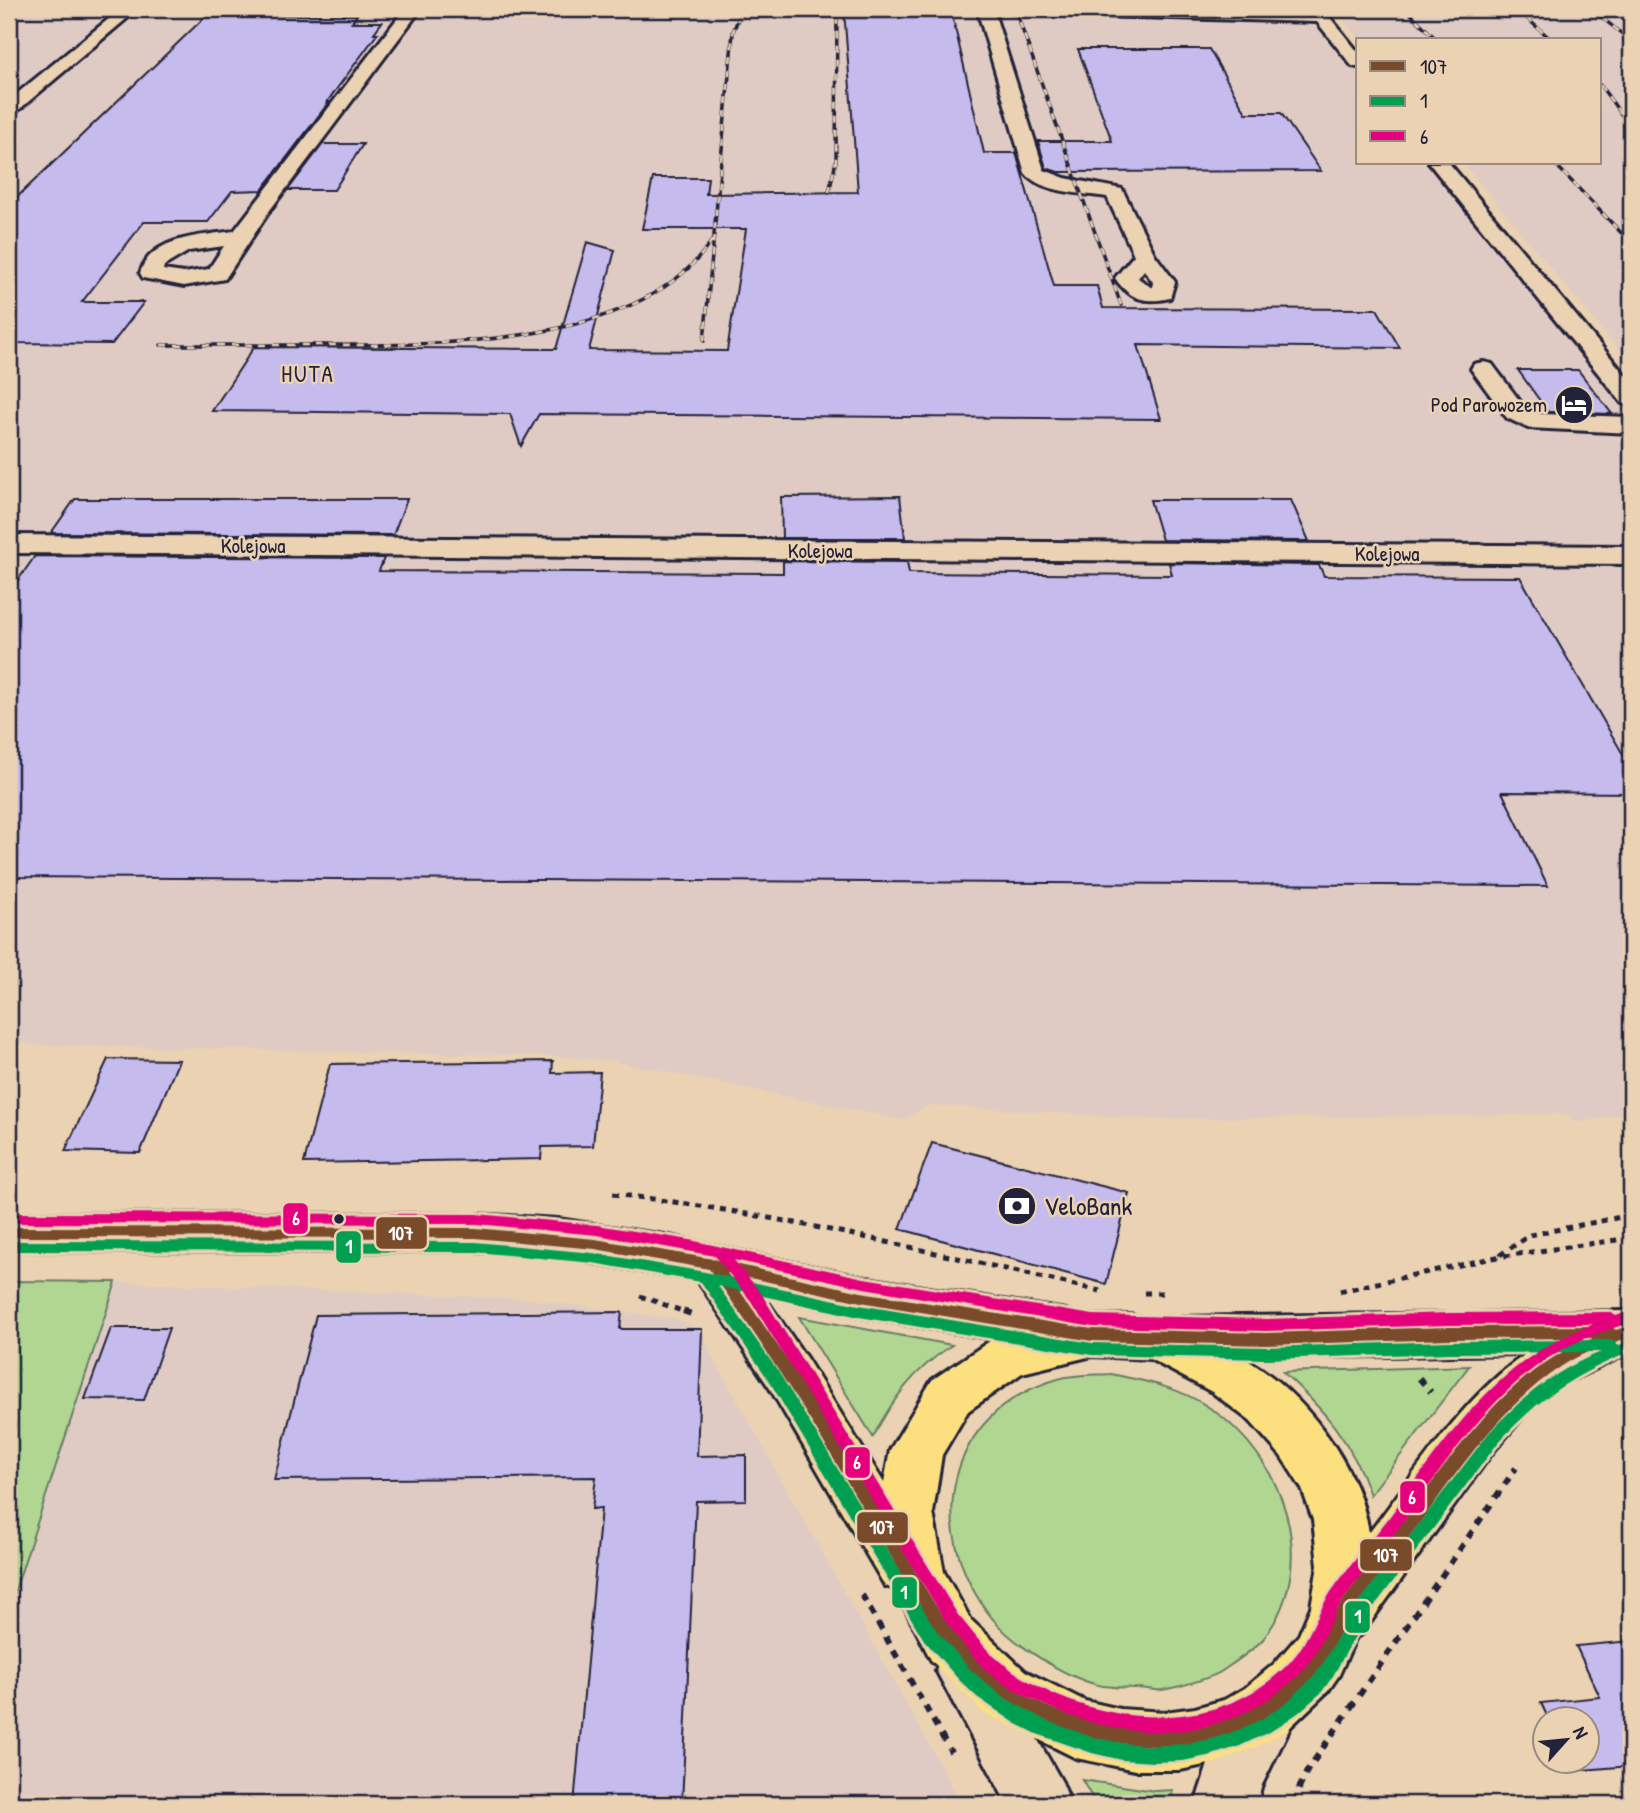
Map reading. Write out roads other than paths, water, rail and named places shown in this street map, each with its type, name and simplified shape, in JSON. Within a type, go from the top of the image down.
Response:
[{"type":"main road","points":[[9,1233],[461,1233],[601,1242],[861,1297],[1092,1335],[1266,1339],[1449,1333],[1630,1332]]},
{"type":"main road","points":[[713,1265],[744,1305],[785,1368],[934,1613],[989,1681],[1052,1720],[1110,1737],[1158,1741],[1193,1738],[1226,1729],[1270,1707],[1306,1676],[1336,1622],[1474,1437],[1511,1394],[1543,1370],[1575,1352],[1630,1332]]},
{"type":"main road","points":[[934,1613],[913,1569],[904,1508],[915,1451],[926,1426],[943,1403],[984,1366],[1035,1344],[1092,1335]]},
{"type":"main road","points":[[1153,1338],[1211,1363],[1255,1392],[1287,1422],[1307,1446],[1335,1502],[1342,1532],[1346,1563],[1336,1622]]},
{"type":"street","points":[[9,108],[130,9]]},
{"type":"street","points":[[239,237],[410,13],[394,9]]},
{"type":"street","points":[[985,9],[1034,173],[1065,186],[1097,188],[1115,193],[1146,256]]},
{"type":"street","points":[[1027,9],[1318,13],[1356,60]]},
{"type":"street","points":[[1440,164],[1631,398]]},
{"type":"street","points":[[1483,369],[1516,413],[1537,422],[1631,425]]},
{"type":"street","name":"Kolejowa","points":[[9,544],[1631,555]]},
{"type":"street","points":[[934,1613],[1040,1804]]},
{"type":"street","points":[[1226,1804],[1232,1780],[1270,1707]]},
{"type":"railway","points":[[568,11],[573,9]]},
{"type":"railway","points":[[704,341],[733,32],[738,19],[749,9]]},
{"type":"railway","points":[[829,192],[836,161],[837,9]]},
{"type":"railway","points":[[1015,9],[1121,305]]},
{"type":"railway","points":[[1406,9],[1435,38]]},
{"type":"railway","points":[[1516,9],[1550,38]]},
{"type":"railway","points":[[1591,9],[1631,41]]},
{"type":"railway","points":[[1602,88],[1631,128]]},
{"type":"railway","points":[[1555,164],[1631,243]]},
{"type":"railway","points":[[161,345],[420,344],[533,333],[588,321],[638,302],[680,276],[712,240]]},
{"type":"place","name":"Pod Parowozem","points":[[1574,405]]},
{"type":"place","name":"VeloBank","points":[[1017,1206]]},
{"type":"district","name":"HUTA","points":[[308,374]]}]
